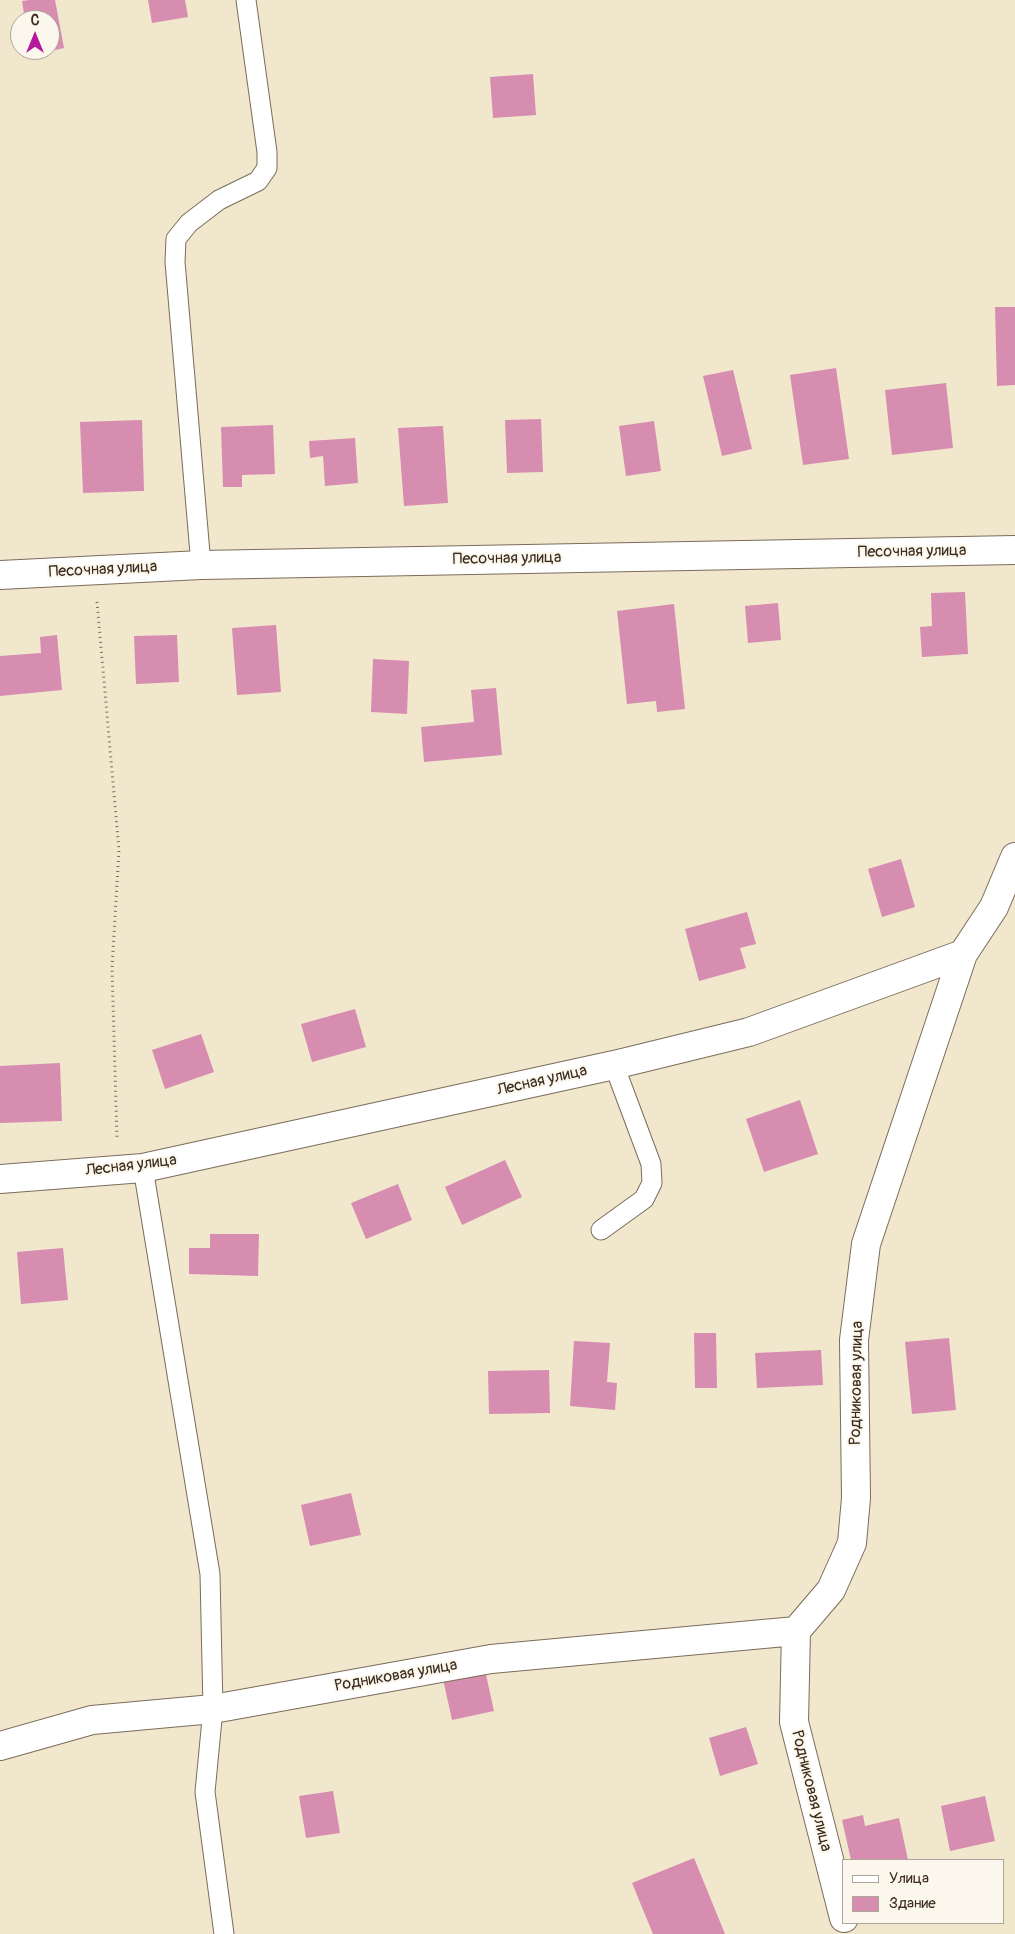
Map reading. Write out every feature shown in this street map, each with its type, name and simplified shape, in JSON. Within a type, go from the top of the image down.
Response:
[{"type":"street","name":"Песочная улица","points":[[0,575],[201,565],[1015,550]]},
{"type":"street","points":[[963,954],[994,907],[1015,857]]},
{"type":"street","name":"Лесная улица","points":[[0,1179],[131,1169],[614,1065],[749,1032],[963,954]]},
{"type":"street","name":"Родниковая улица","points":[[842,1910],[794,1722],[796,1631],[831,1590],[852,1543],[856,1498],[854,1340],[866,1244],[963,954]]},
{"type":"street","name":"Родниковая улица","points":[[0,1746],[92,1720],[213,1710],[491,1659],[796,1631]]},
{"type":"lane","points":[[201,565],[175,262],[176,240],[189,223],[219,200],[258,181],[267,168],[268,152],[246,0]]},
{"type":"lane","points":[[600,1230],[644,1199],[652,1183],[651,1164],[614,1065]]},
{"type":"lane","points":[[131,1169],[210,1574],[213,1710],[205,1792],[224,1934]]},
{"type":"path","points":[[94,570],[120,850],[112,968],[131,1169]]},
{"type":"building","points":[[55,0],[57,10],[23,10],[22,1]]},
{"type":"building","points":[[148,0],[185,0],[188,17],[152,23]]},
{"type":"building","points":[[60,27],[64,48],[60,49]]},
{"type":"building","points":[[533,74],[536,115],[493,118],[490,77]]},
{"type":"building","points":[[995,307],[1015,307],[1015,385],[997,386]]},
{"type":"building","points":[[836,368],[849,459],[803,465],[790,375]]},
{"type":"building","points":[[733,370],[752,449],[722,456],[703,376]]},
{"type":"building","points":[[946,383],[953,448],[892,455],[885,390]]},
{"type":"building","points":[[541,419],[543,472],[507,473],[505,420]]},
{"type":"building","points":[[142,420],[144,491],[83,493],[80,422]]},
{"type":"building","points":[[654,421],[661,471],[626,476],[619,426]]},
{"type":"building","points":[[273,425],[275,474],[242,475],[242,487],[223,487],[221,427]]},
{"type":"building","points":[[443,426],[448,503],[404,506],[398,428]]},
{"type":"building","points":[[355,438],[358,483],[325,486],[323,456],[310,458],[309,441]]},
{"type":"building","points":[[965,592],[968,654],[922,657],[920,627],[932,626],[931,593]]},
{"type":"building","points":[[778,603],[781,640],[748,643],[745,606]]},
{"type":"building","points":[[674,604],[685,709],[657,712],[656,701],[627,704],[617,611]]},
{"type":"building","points":[[276,625],[281,692],[237,695],[232,628]]},
{"type":"building","points":[[57,635],[62,690],[0,696],[0,656],[41,653],[40,637]]},
{"type":"building","points":[[177,635],[179,682],[136,684],[134,636]]},
{"type":"building","points":[[373,659],[409,661],[407,714],[371,712]]},
{"type":"building","points":[[496,688],[502,755],[424,762],[421,727],[474,722],[471,690]]},
{"type":"building","points":[[901,859],[915,907],[882,917],[868,869]]},
{"type":"building","points":[[747,912],[756,944],[740,948],[746,968],[699,981],[685,929]]},
{"type":"building","points":[[355,1009],[366,1047],[312,1062],[301,1024]]},
{"type":"building","points":[[201,1034],[214,1072],[165,1089],[152,1050]]},
{"type":"building","points":[[60,1063],[62,1121],[0,1123],[0,1066]]},
{"type":"building","points":[[800,1100],[818,1154],[764,1172],[746,1119]]},
{"type":"building","points":[[505,1160],[522,1197],[462,1225],[445,1187]]},
{"type":"building","points":[[398,1184],[412,1220],[366,1239],[351,1203]]},
{"type":"building","points":[[210,1234],[259,1234],[258,1276],[189,1274],[189,1248],[210,1248]]},
{"type":"building","points":[[63,1248],[68,1300],[21,1304],[17,1252]]},
{"type":"building","points":[[694,1333],[716,1333],[717,1388],[695,1388]]},
{"type":"building","points":[[949,1338],[956,1410],[912,1414],[905,1342]]},
{"type":"building","points":[[574,1341],[610,1343],[607,1382],[617,1383],[615,1410],[570,1406]]},
{"type":"building","points":[[821,1350],[823,1385],[757,1388],[755,1353]]},
{"type":"building","points":[[549,1370],[550,1413],[489,1414],[488,1371]]},
{"type":"building","points":[[351,1493],[361,1535],[310,1546],[301,1505]]},
{"type":"building","points":[[483,1661],[494,1711],[452,1720],[441,1670]]},
{"type":"building","points":[[746,1727],[758,1764],[720,1776],[709,1738]]},
{"type":"building","points":[[333,1791],[340,1833],[306,1838],[299,1796]]},
{"type":"building","points":[[985,1796],[995,1841],[950,1851],[941,1806]]},
{"type":"building","points":[[863,1815],[865,1826],[899,1818],[908,1859],[851,1859],[842,1820]]},
{"type":"building","points":[[694,1858],[725,1934],[653,1934],[632,1883]]}]
